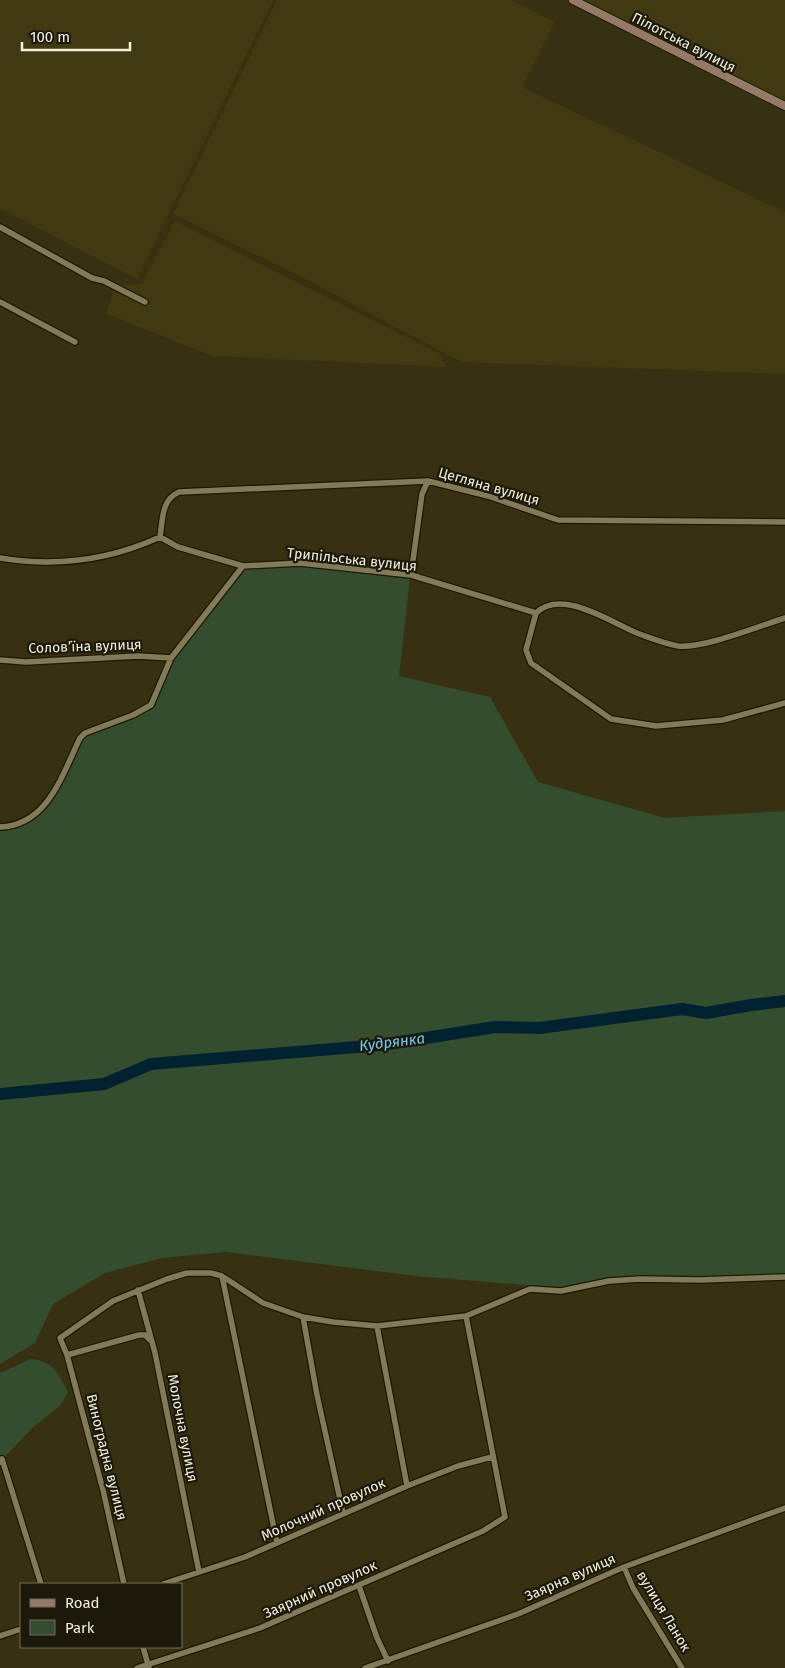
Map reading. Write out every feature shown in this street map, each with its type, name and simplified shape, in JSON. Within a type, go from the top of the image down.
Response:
[{"type":"street","name":"Пілотська вулиця","points":[[573,0],[785,106]]},
{"type":"street","points":[[0,227],[92,278],[104,281],[145,302]]},
{"type":"street","points":[[0,302],[75,342]]},
{"type":"street","points":[[411,575],[422,494],[428,481]]},
{"type":"street","name":"Цегляна вулиця","points":[[160,537],[165,506],[169,496],[179,492],[428,481],[488,496],[558,520],[785,522]]},
{"type":"street","points":[[0,558],[48,563],[98,558],[160,537]]},
{"type":"street","name":"Трипільська вулиця","points":[[160,537],[178,547],[243,566],[300,563],[411,575],[536,613]]},
{"type":"street","points":[[0,827],[32,819],[49,802],[80,738],[85,733],[133,715],[150,705],[171,658],[243,566]]},
{"type":"street","points":[[785,618],[700,643],[679,646],[641,635],[579,606],[555,605],[542,607],[536,613],[526,650],[531,663],[610,719],[656,726],[713,721],[785,703]]},
{"type":"street","name":"Соловʼїна вулиця","points":[[0,660],[26,662],[145,656],[171,658]]},
{"type":"street","points":[[138,1290],[187,1273],[211,1273],[222,1276],[263,1303],[303,1317],[377,1326],[466,1316],[530,1289],[561,1290],[609,1281],[640,1279],[700,1280],[785,1276]]},
{"type":"street","points":[[222,1276],[277,1543]]},
{"type":"street","name":"Виноградна вулиця","points":[[124,1583],[103,1490],[67,1356],[60,1338],[99,1310],[138,1290]]},
{"type":"street","name":"Молочна вулиця","points":[[138,1290],[200,1572]]},
{"type":"street","points":[[466,1316],[492,1456]]},
{"type":"street","points":[[303,1317],[317,1395],[344,1513]]},
{"type":"street","points":[[377,1326],[407,1486]]},
{"type":"street","points":[[67,1356],[139,1335],[144,1336],[150,1341]]},
{"type":"street","name":"Молочний провулок","points":[[166,1583],[277,1543],[407,1486],[458,1466],[492,1456]]},
{"type":"street","name":"Заярний провулок","points":[[137,1668],[149,1666],[251,1632],[483,1531],[505,1517],[492,1456]]},
{"type":"street","points":[[1,1460],[41,1583]]},
{"type":"street","name":"Заярна вулиця","points":[[365,1668],[518,1614],[624,1567],[785,1508]]},
{"type":"street","name":"вулиця Ланок","points":[[624,1567],[633,1588],[682,1668]]},
{"type":"street","points":[[359,1586],[377,1638],[388,1661]]},
{"type":"street","points":[[0,1636],[20,1629]]},
{"type":"street","points":[[143,1648],[149,1666]]},
{"type":"shaded area","points":[[0,0],[273,0],[137,279],[0,208]]},
{"type":"shaded area","points":[[277,0],[512,0],[555,22],[522,87],[785,212],[785,374],[461,362],[311,282],[173,214]]},
{"type":"shaded area","points":[[579,0],[785,0],[785,103]]},
{"type":"shaded area","points":[[175,221],[439,353],[447,367],[212,356],[106,314],[115,285],[141,284]]},
{"type":"green space","points":[[300,566],[410,578],[399,676],[490,697],[538,782],[665,818],[785,811],[785,1274],[700,1278],[640,1277],[561,1288],[416,1276],[226,1252],[162,1258],[105,1273],[53,1304],[35,1343],[0,1364],[0,831],[17,828],[32,821],[44,811],[54,799],[83,740],[87,736],[134,718],[153,708],[174,659],[245,569]]},
{"type":"green space","points":[[31,1359],[50,1365],[58,1374],[68,1392],[60,1406],[33,1427],[0,1462],[0,1373]]},
{"type":"waterway","name":"Кудрянка","points":[[0,1094],[104,1084],[151,1064],[381,1045],[495,1027],[539,1028],[682,1009],[706,1013],[785,1001]]}]
